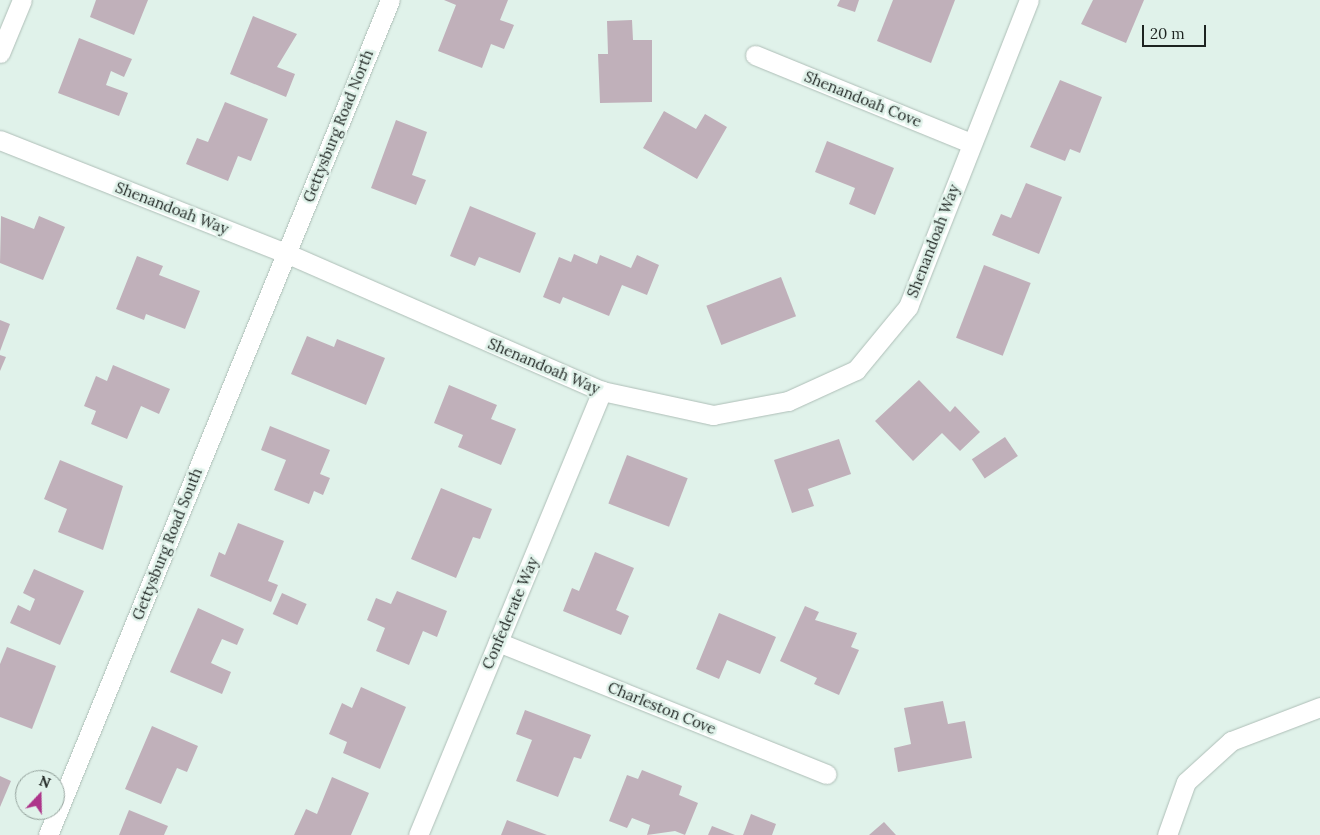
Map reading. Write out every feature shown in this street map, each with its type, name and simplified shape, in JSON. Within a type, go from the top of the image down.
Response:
[{"type":"street","points":[[0,53],[22,0]]},
{"type":"street","name":"Gettysburg Road North","points":[[286,252],[390,0]]},
{"type":"street","name":"Shenandoah Way","points":[[0,140],[286,252],[602,391],[713,415],[788,401],[856,370],[908,307],[970,142],[1029,0]]},
{"type":"street","name":"Shenandoah Cove","points":[[755,55],[970,142]]},
{"type":"street","name":"Gettysburg Road South","points":[[48,835],[286,252]]},
{"type":"street","name":"Confederate Way","points":[[418,835],[602,391]]},
{"type":"street","name":"Charleston Cove","points":[[498,642],[826,774]]},
{"type":"street","points":[[1167,835],[1186,782],[1230,741],[1320,707]]},
{"type":"building","points":[[96,0],[148,0],[134,35],[90,17]]},
{"type":"building","points":[[444,0],[508,0],[500,20],[514,25],[504,49],[491,44],[482,68],[438,51],[456,5]]},
{"type":"building","points":[[840,0],[859,0],[855,12],[837,6]]},
{"type":"building","points":[[893,0],[955,0],[931,63],[877,41]]},
{"type":"building","points":[[1093,0],[1144,0],[1126,43],[1081,24]]},
{"type":"building","points":[[253,16],[297,34],[277,67],[295,74],[286,97],[230,74]]},
{"type":"building","points":[[632,20],[633,40],[652,40],[652,102],[600,103],[598,54],[608,54],[607,21]]},
{"type":"building","points":[[79,38],[132,59],[124,77],[111,71],[106,85],[128,93],[119,116],[58,93]]},
{"type":"building","points":[[1060,80],[1102,97],[1080,153],[1070,149],[1065,161],[1030,147]]},
{"type":"building","points":[[225,102],[268,119],[251,161],[238,156],[228,181],[186,164],[197,138],[208,142]]},
{"type":"building","points":[[664,111],[696,129],[705,114],[727,127],[697,179],[643,148]]},
{"type":"building","points":[[396,120],[427,132],[412,175],[426,180],[416,205],[371,188]]},
{"type":"building","points":[[827,141],[894,168],[875,215],[849,204],[855,188],[815,172]]},
{"type":"building","points":[[1026,183],[1062,197],[1039,254],[992,235],[1001,214],[1011,218]]},
{"type":"building","points":[[470,206],[536,233],[520,273],[479,257],[475,266],[450,256]]},
{"type":"building","points":[[1,216],[34,229],[39,216],[65,227],[43,280],[0,263]]},
{"type":"building","points":[[574,254],[597,264],[600,255],[631,268],[637,255],[659,265],[647,295],[622,285],[609,316],[563,297],[560,304],[543,297],[559,257],[571,262]]},
{"type":"building","points":[[137,256],[163,266],[159,275],[200,291],[185,329],[146,314],[144,320],[116,309]]},
{"type":"building","points":[[984,265],[1031,283],[1003,356],[956,338]]},
{"type":"building","points":[[781,277],[796,316],[721,345],[706,306]]},
{"type":"building","points":[[0,320],[10,324],[0,351]]},
{"type":"building","points":[[307,336],[334,347],[337,339],[385,358],[366,405],[291,374]]},
{"type":"building","points":[[0,355],[6,357],[0,371]]},
{"type":"building","points":[[113,365],[170,389],[159,414],[141,406],[127,439],[91,424],[96,411],[84,406],[96,376],[107,381]]},
{"type":"building","points":[[919,380],[950,412],[955,406],[980,432],[960,451],[942,433],[913,461],[875,421]]},
{"type":"building","points":[[449,385],[497,405],[491,419],[516,429],[501,465],[458,447],[463,435],[434,423]]},
{"type":"building","points":[[270,426],[330,450],[320,474],[330,478],[323,495],[314,491],[309,504],[274,490],[286,460],[261,450]]},
{"type":"building","points":[[1005,437],[1018,456],[985,478],[972,459]]},
{"type":"building","points":[[839,439],[851,474],[808,489],[814,506],[792,513],[774,460]]},
{"type":"building","points":[[627,455],[688,478],[669,527],[608,504]]},
{"type":"building","points":[[60,460],[123,486],[103,550],[58,532],[67,509],[44,499]]},
{"type":"building","points":[[441,488],[492,509],[480,539],[473,537],[456,578],[411,559]]},
{"type":"building","points":[[238,523],[284,541],[268,581],[278,585],[271,602],[210,576],[219,552],[225,555]]},
{"type":"building","points":[[595,552],[634,568],[616,610],[629,616],[621,635],[563,611],[572,588],[579,591]]},
{"type":"building","points":[[34,569],[84,591],[60,645],[10,623],[18,605],[30,611],[35,599],[23,593]]},
{"type":"building","points":[[397,591],[447,611],[437,637],[423,631],[409,665],[376,651],[385,628],[367,620],[376,598],[391,604]]},
{"type":"building","points":[[282,593],[307,604],[297,625],[273,614]]},
{"type":"building","points":[[805,606],[819,612],[815,620],[857,633],[851,647],[859,650],[839,695],[814,684],[817,678],[780,661]]},
{"type":"building","points":[[198,608],[244,629],[237,645],[222,639],[211,663],[231,672],[222,694],[170,672]]},
{"type":"building","points":[[719,613],[776,637],[760,674],[727,660],[719,679],[696,669]]},
{"type":"building","points":[[7,647],[56,666],[32,729],[0,717],[0,664]]},
{"type":"building","points":[[361,687],[406,707],[380,769],[343,753],[347,742],[329,734],[342,703],[352,708]]},
{"type":"building","points":[[943,701],[948,724],[965,721],[972,758],[898,772],[894,748],[911,744],[904,708]]},
{"type":"building","points":[[525,710],[591,735],[581,759],[574,757],[558,797],[516,781],[532,740],[516,734]]},
{"type":"building","points":[[152,726],[198,746],[187,772],[177,768],[161,804],[125,789]]},
{"type":"building","points":[[642,770],[682,786],[679,795],[698,803],[685,835],[675,831],[647,835],[650,825],[632,818],[627,828],[609,821],[627,775],[638,779]]},
{"type":"building","points":[[0,776],[11,781],[0,807]]},
{"type":"building","points":[[332,777],[369,793],[351,835],[294,835],[306,809],[317,814]]},
{"type":"building","points":[[129,810],[168,826],[164,835],[119,835]]},
{"type":"building","points":[[751,814],[776,824],[772,835],[743,835]]},
{"type":"building","points":[[507,820],[547,835],[501,835]]},
{"type":"building","points":[[884,822],[896,835],[869,835]]},
{"type":"building","points":[[712,826],[735,835],[708,835]]}]
